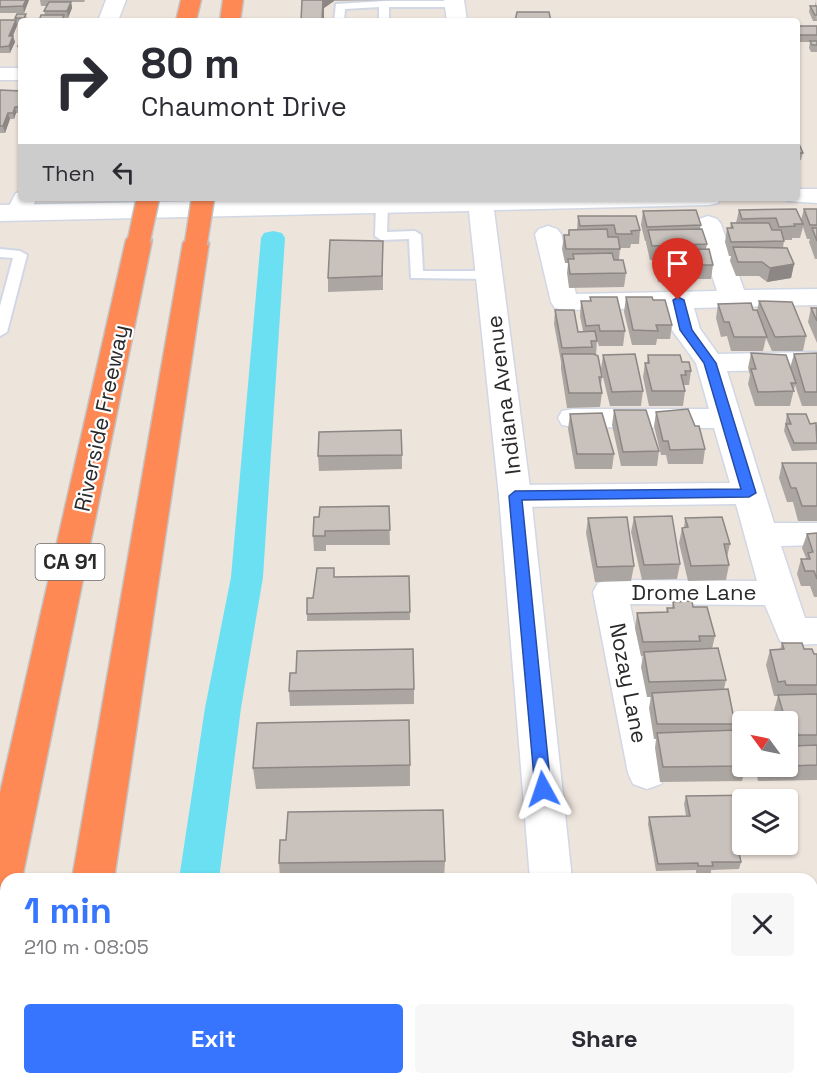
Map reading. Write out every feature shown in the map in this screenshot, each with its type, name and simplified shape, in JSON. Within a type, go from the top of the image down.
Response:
[{"type":"highway","points":[[187,18],[191,0]]},
{"type":"highway","points":[[230,18],[233,0]]},
{"type":"highway","name":"Riverside Freeway","points":[[2,873],[147,201]]},
{"type":"highway","points":[[94,873],[203,201]]},
{"type":"street","points":[[109,18],[116,0]]},
{"type":"street","points":[[0,74],[18,74]]},
{"type":"street","points":[[800,196],[817,196]]},
{"type":"street","points":[[14,208],[339,202],[382,205],[481,201]]},
{"type":"street","name":"Indiana Avenue","points":[[481,201],[515,496],[550,873]]},
{"type":"street","points":[[708,224],[733,299]]},
{"type":"street","points":[[548,234],[565,302],[817,297]]},
{"type":"street","points":[[678,300],[686,330],[710,363],[778,593],[805,632]]},
{"type":"street","points":[[710,363],[817,362]]},
{"type":"street","points":[[573,418],[726,419]]},
{"type":"street","points":[[515,496],[749,493]]},
{"type":"street","points":[[762,535],[817,534]]},
{"type":"street","name":"Drome Lane","points":[[610,592],[778,593]]},
{"type":"street","name":"Nozay Lane","points":[[610,592],[647,773]]},
{"type":"lane","points":[[384,4],[384,18]]},
{"type":"lane","points":[[339,18],[340,6],[384,4],[455,8]]},
{"type":"lane","points":[[382,205],[381,236],[415,235],[416,275],[489,275]]},
{"type":"lane","points":[[0,253],[16,252],[20,255],[0,332]]},
{"type":"building","points":[[0,0],[26,0],[23,6],[0,7]]},
{"type":"building","points":[[302,0],[323,0],[322,18],[301,18]]},
{"type":"building","points":[[49,2],[71,2],[67,11],[44,11]]},
{"type":"building","points":[[810,6],[817,6],[817,15],[815,15]]},
{"type":"building","points":[[517,12],[549,12],[550,18],[516,18]]},
{"type":"building","points":[[17,14],[26,14],[24,18],[15,18]]},
{"type":"building","points":[[41,15],[64,15],[63,18],[40,18]]},
{"type":"building","points":[[0,20],[16,20],[9,36],[13,36],[9,46],[0,47]]},
{"type":"building","points":[[800,26],[817,26],[817,35],[800,35]]},
{"type":"building","points":[[810,41],[817,41],[817,45],[812,45]]},
{"type":"building","points":[[0,90],[18,91],[18,107],[15,107],[13,113],[8,113],[3,126],[0,126]]},
{"type":"building","points":[[796,209],[803,224],[779,227],[776,218],[742,219],[739,210]]},
{"type":"building","points":[[804,209],[817,209],[817,225],[810,225]]},
{"type":"building","points":[[696,210],[701,225],[647,227],[643,211]]},
{"type":"building","points":[[578,216],[636,216],[640,230],[631,231],[632,234],[616,234],[614,225],[580,226]]},
{"type":"building","points":[[731,223],[769,223],[772,230],[781,230],[784,241],[731,242],[727,228],[733,228]]},
{"type":"building","points":[[812,228],[817,228],[817,241]]},
{"type":"building","points":[[607,229],[608,237],[618,237],[620,249],[566,249],[564,235],[569,235],[569,230]]},
{"type":"building","points":[[702,229],[707,244],[652,246],[648,230]]},
{"type":"building","points":[[330,240],[383,241],[382,276],[328,278]]},
{"type":"building","points":[[733,247],[787,248],[794,264],[770,268],[762,262],[738,262]]},
{"type":"building","points":[[709,249],[713,265],[690,265],[691,268],[687,268],[687,271],[660,268],[656,251]]},
{"type":"building","points":[[612,253],[614,260],[623,260],[626,273],[570,274],[568,259],[574,259],[573,254]]},
{"type":"building","points":[[590,297],[617,297],[625,331],[600,331],[599,325],[586,326],[581,301],[591,301]]},
{"type":"building","points":[[626,297],[652,297],[653,300],[665,300],[672,325],[656,325],[658,331],[633,330]]},
{"type":"building","points":[[759,301],[792,302],[806,336],[775,337]]},
{"type":"building","points":[[751,303],[753,310],[757,310],[767,337],[734,337],[729,322],[724,322],[718,304]]},
{"type":"building","points":[[811,308],[817,308],[817,321]]},
{"type":"building","points":[[555,310],[574,310],[578,332],[595,331],[597,341],[591,341],[592,347],[562,348]]},
{"type":"building","points":[[751,353],[786,355],[796,383],[791,383],[794,391],[758,392],[751,369],[756,369]]},
{"type":"building","points":[[817,353],[817,392],[805,392],[794,354]]},
{"type":"building","points":[[562,354],[598,356],[602,393],[569,393]]},
{"type":"building","points":[[635,354],[643,391],[612,392],[603,355]]},
{"type":"building","points":[[648,355],[680,355],[682,362],[689,362],[691,371],[685,371],[686,375],[681,375],[685,391],[652,391],[645,363],[649,363]]},
{"type":"building","points":[[688,409],[695,426],[699,426],[705,449],[670,450],[668,441],[663,441],[656,412]]},
{"type":"building","points":[[614,410],[646,410],[659,451],[623,452]]},
{"type":"building","points":[[602,413],[614,454],[577,454],[570,414]]},
{"type":"building","points":[[787,414],[806,414],[810,424],[816,423],[817,443],[794,443],[786,424],[791,424]]},
{"type":"building","points":[[401,430],[402,455],[318,456],[319,432]]},
{"type":"building","points":[[782,463],[817,463],[817,506],[802,506],[796,488],[791,488]]},
{"type":"building","points":[[389,506],[390,530],[325,531],[325,536],[313,536],[314,517],[319,517],[320,507]]},
{"type":"building","points":[[672,516],[680,564],[644,565],[634,517]]},
{"type":"building","points":[[627,517],[634,566],[597,567],[588,518]]},
{"type":"building","points":[[722,517],[730,544],[724,544],[729,565],[691,566],[682,528],[688,527],[685,518]]},
{"type":"building","points":[[817,533],[817,579],[814,571],[805,571],[801,559],[810,559],[808,553],[813,552],[807,534]]},
{"type":"building","points":[[317,568],[334,568],[334,577],[409,576],[410,612],[307,614],[307,598],[313,598]]},
{"type":"building","points":[[692,601],[693,607],[707,607],[715,636],[699,636],[700,641],[643,642],[637,613],[668,612],[667,608],[674,608],[673,602]]},
{"type":"building","points":[[782,643],[802,643],[804,649],[812,649],[814,654],[817,654],[817,685],[786,685],[785,681],[778,682],[770,650],[784,649]]},
{"type":"building","points":[[718,648],[726,680],[649,682],[644,652]]},
{"type":"building","points":[[413,649],[414,689],[289,691],[290,673],[296,673],[297,651]]},
{"type":"building","points":[[728,689],[732,711],[732,724],[657,724],[652,693]]},
{"type":"building","points":[[817,694],[817,735],[798,735],[798,711],[783,711],[778,695]]},
{"type":"building","points":[[409,720],[410,765],[253,768],[257,723]]},
{"type":"building","points":[[732,730],[732,766],[663,767],[657,733]]},
{"type":"building","points":[[817,745],[817,765],[798,766],[798,746]]},
{"type":"building","points":[[732,795],[732,855],[740,855],[741,862],[712,862],[713,866],[698,866],[698,863],[658,864],[649,817],[690,816],[686,796]]},
{"type":"building","points":[[443,810],[445,861],[279,863],[280,840],[286,840],[288,812]]},
{"type":"waterway","points":[[200,873],[223,708],[247,577],[273,238]]},
{"type":"route","points":[[543,789],[515,496],[749,493],[710,363],[686,330],[678,300]]}]
